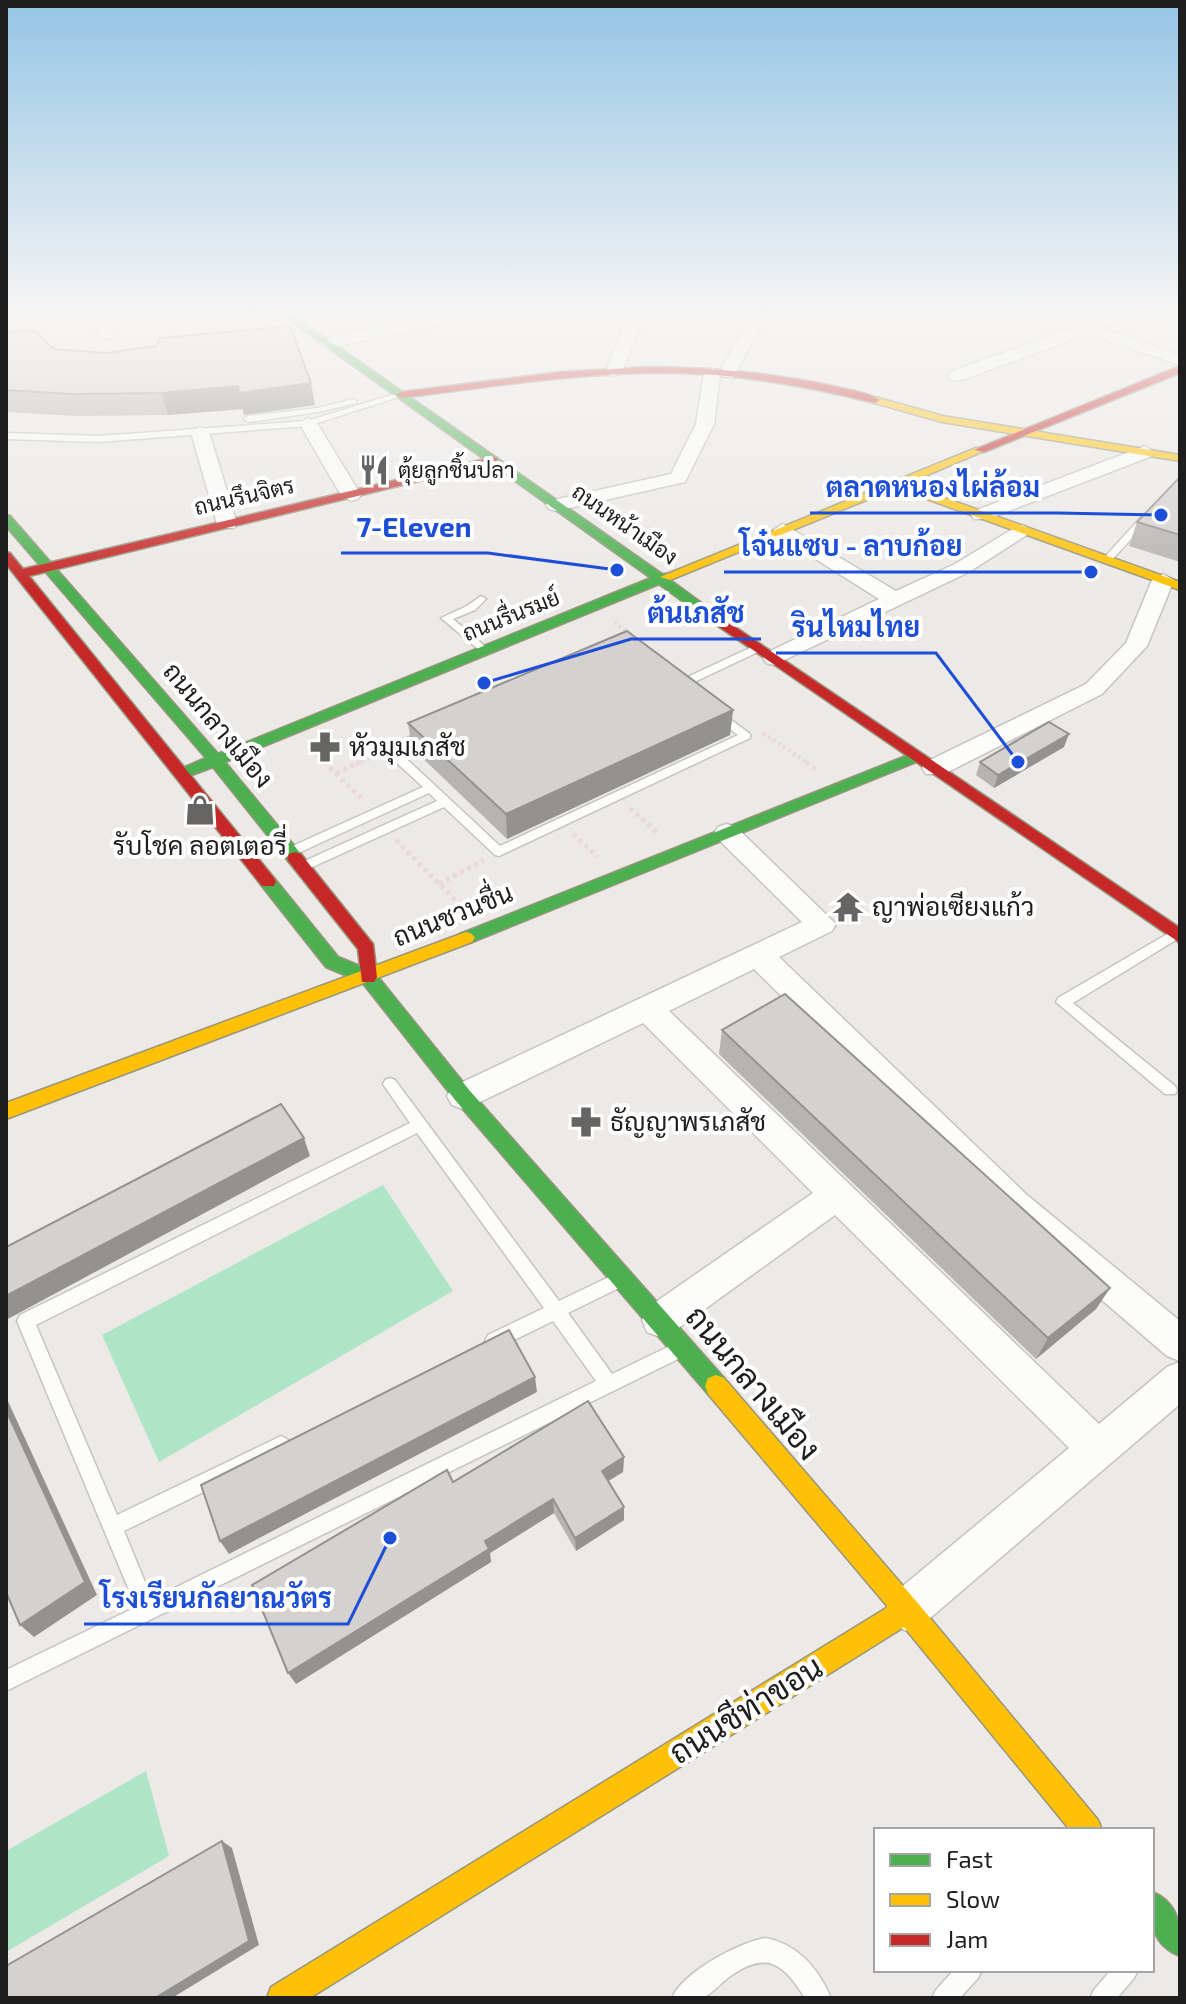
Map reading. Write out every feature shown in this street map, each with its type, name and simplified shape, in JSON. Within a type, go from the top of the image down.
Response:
[{"type":"street","name":"ถนนหน้าเมือง","points":[[414,405],[766,653],[1178,935]]},
{"type":"street","points":[[556,505],[678,478],[705,424],[711,405]]},
{"type":"street","points":[[891,405],[942,419],[1180,458]]},
{"type":"street","name":"ถนนรื่นรมย์","points":[[181,774],[1090,405]]},
{"type":"street","points":[[308,423],[351,495]]},
{"type":"street","points":[[200,432],[227,524]]},
{"type":"street","points":[[981,515],[1145,452]]},
{"type":"street","name":"ถนนรึนจิตร","points":[[13,575],[493,460]]},
{"type":"street","points":[[895,484],[1171,583],[1136,646],[1094,689],[925,763]]},
{"type":"street","name":"ถนนกลางเมือง","points":[[6,519],[216,761],[367,948],[368,977]]},
{"type":"street","points":[[783,530],[894,599]]},
{"type":"street","points":[[766,653],[962,568],[1023,531]]},
{"type":"street","name":"ถนนกลางเมือง","points":[[6,556],[13,575],[181,774],[332,962],[368,977],[463,1096],[624,1278],[907,1610],[1086,1828]]},
{"type":"street","name":"ถนนชวนชื่น","points":[[6,1111],[368,977],[841,787],[925,763]]},
{"type":"street","points":[[463,1096],[822,924],[727,833]]},
{"type":"street","points":[[758,955],[1015,1205],[1180,1344]]},
{"type":"street","points":[[647,1008],[1097,1449]]},
{"type":"street","points":[[660,1320],[837,1195]]},
{"type":"street","name":"ถนนชีท่าขอน","points":[[282,1998],[907,1610],[1180,1380]]},
{"type":"lane","points":[[6,427],[97,430],[169,427],[303,413],[342,405]]},
{"type":"lane","points":[[6,436],[98,439],[308,423],[369,405]]},
{"type":"lane","points":[[1107,560],[1159,503]]},
{"type":"lane","points":[[481,599],[471,608],[446,618],[484,651]]},
{"type":"lane","points":[[628,648],[746,736],[499,852],[390,750],[628,648]]},
{"type":"lane","points":[[679,685],[766,653]]},
{"type":"lane","points":[[290,852],[431,788]]},
{"type":"lane","points":[[302,867],[445,802]]},
{"type":"lane","points":[[1170,1090],[1063,1002],[1178,935]]},
{"type":"lane","points":[[390,1084],[609,1384]]},
{"type":"lane","points":[[148,1612],[26,1321],[420,1125]]},
{"type":"lane","points":[[484,1346],[624,1278]]},
{"type":"lane","points":[[6,1681],[683,1347]]},
{"type":"lane","points":[[112,1527],[298,1436]]},
{"type":"lane","points":[[684,1998],[731,1961],[760,1951],[777,1952],[792,1960],[819,1998]]},
{"type":"lane","points":[[944,1998],[968,1972]]},
{"type":"lane","points":[[1102,1998],[1124,1972]]},
{"type":"path","points":[[594,607],[641,642],[628,648]]},
{"type":"path","points":[[290,730],[376,813]]},
{"type":"path","points":[[746,736],[759,730],[841,787]]},
{"type":"path","points":[[336,773],[390,750]]},
{"type":"path","points":[[616,796],[680,852]]},
{"type":"path","points":[[561,822],[620,876]]},
{"type":"path","points":[[385,829],[485,930]]},
{"type":"path","points":[[439,884],[499,852]]},
{"type":"green space","points":[[383,1185],[453,1291],[159,1462],[102,1335]]},
{"type":"green space","points":[[146,1771],[169,1856],[6,1952],[6,1851]]},
{"type":"building","points":[[1180,477],[1180,535],[1137,522]]},
{"type":"building","points":[[627,631],[733,710],[506,814],[408,723]]},
{"type":"building","points":[[1049,722],[1069,734],[998,775],[980,762]]},
{"type":"building","points":[[785,994],[1110,1288],[1048,1338],[722,1030]]},
{"type":"building","points":[[281,1104],[304,1138],[6,1296],[6,1247]]},
{"type":"building","points":[[509,1330],[535,1377],[220,1541],[201,1485]]},
{"type":"building","points":[[588,1401],[624,1457],[602,1471],[624,1507],[575,1538],[553,1499],[485,1541],[489,1549],[288,1673],[252,1585],[447,1470],[453,1482]]},
{"type":"building","points":[[6,1410],[85,1582],[20,1625],[6,1592]]},
{"type":"building","points":[[222,1841],[249,1941],[155,1998],[6,1998],[6,1966]]},
{"type":"traffic: fast","points":[[413,405],[704,610]]},
{"type":"traffic: fast","points":[[6,519],[216,761],[295,858]]},
{"type":"traffic: fast","points":[[181,774],[666,577]]},
{"type":"traffic: fast","points":[[466,938],[916,757]]},
{"type":"traffic: fast","points":[[268,882],[332,962],[368,977],[463,1096],[716,1386]]},
{"type":"traffic: fast","points":[[1154,1909],[1180,1941]]},
{"type":"traffic: slow","points":[[891,405],[942,419],[1180,458]]},
{"type":"traffic: slow","points":[[666,577],[980,450]]},
{"type":"traffic: slow","points":[[895,484],[1180,586]]},
{"type":"traffic: slow","points":[[6,1111],[466,938]]},
{"type":"traffic: slow","points":[[716,1386],[907,1610],[1086,1828]]},
{"type":"traffic: slow","points":[[282,1998],[907,1610]]},
{"type":"traffic: jam","points":[[980,450],[1092,405]]},
{"type":"traffic: jam","points":[[24,573],[493,460]]},
{"type":"traffic: jam","points":[[6,556],[268,882]]},
{"type":"traffic: jam","points":[[704,610],[1180,937]]},
{"type":"traffic: jam","points":[[295,858],[367,948],[368,977]]},
{"type":"place","name":"ตุ้ยลูกชิ้นปลา","points":[[374,470]]},
{"type":"place","name":"ตลาดหนองไผ่ล้อม","points":[[1161,515]]},
{"type":"place","name":"7-Eleven","points":[[617,570]]},
{"type":"place","name":"โจ๋นแซบ - ลาบก้อย","points":[[1091,572]]},
{"type":"place","name":"ต้นเภสัช","points":[[484,683]]},
{"type":"place","name":"หัวมุมเภสัช","points":[[325,747]]},
{"type":"place","name":"รินไหมไทย","points":[[1018,762]]},
{"type":"place","name":"รับโชค ลอตเตอรี่","points":[[200,810]]},
{"type":"place","name":"ญาพ่อเซียงแก้ว","points":[[848,907]]},
{"type":"place","name":"ธัญญาพรเภสัช","points":[[586,1122]]},
{"type":"place","name":"โรงเรียนกัลยาณวัตร","points":[[390,1538]]}]
